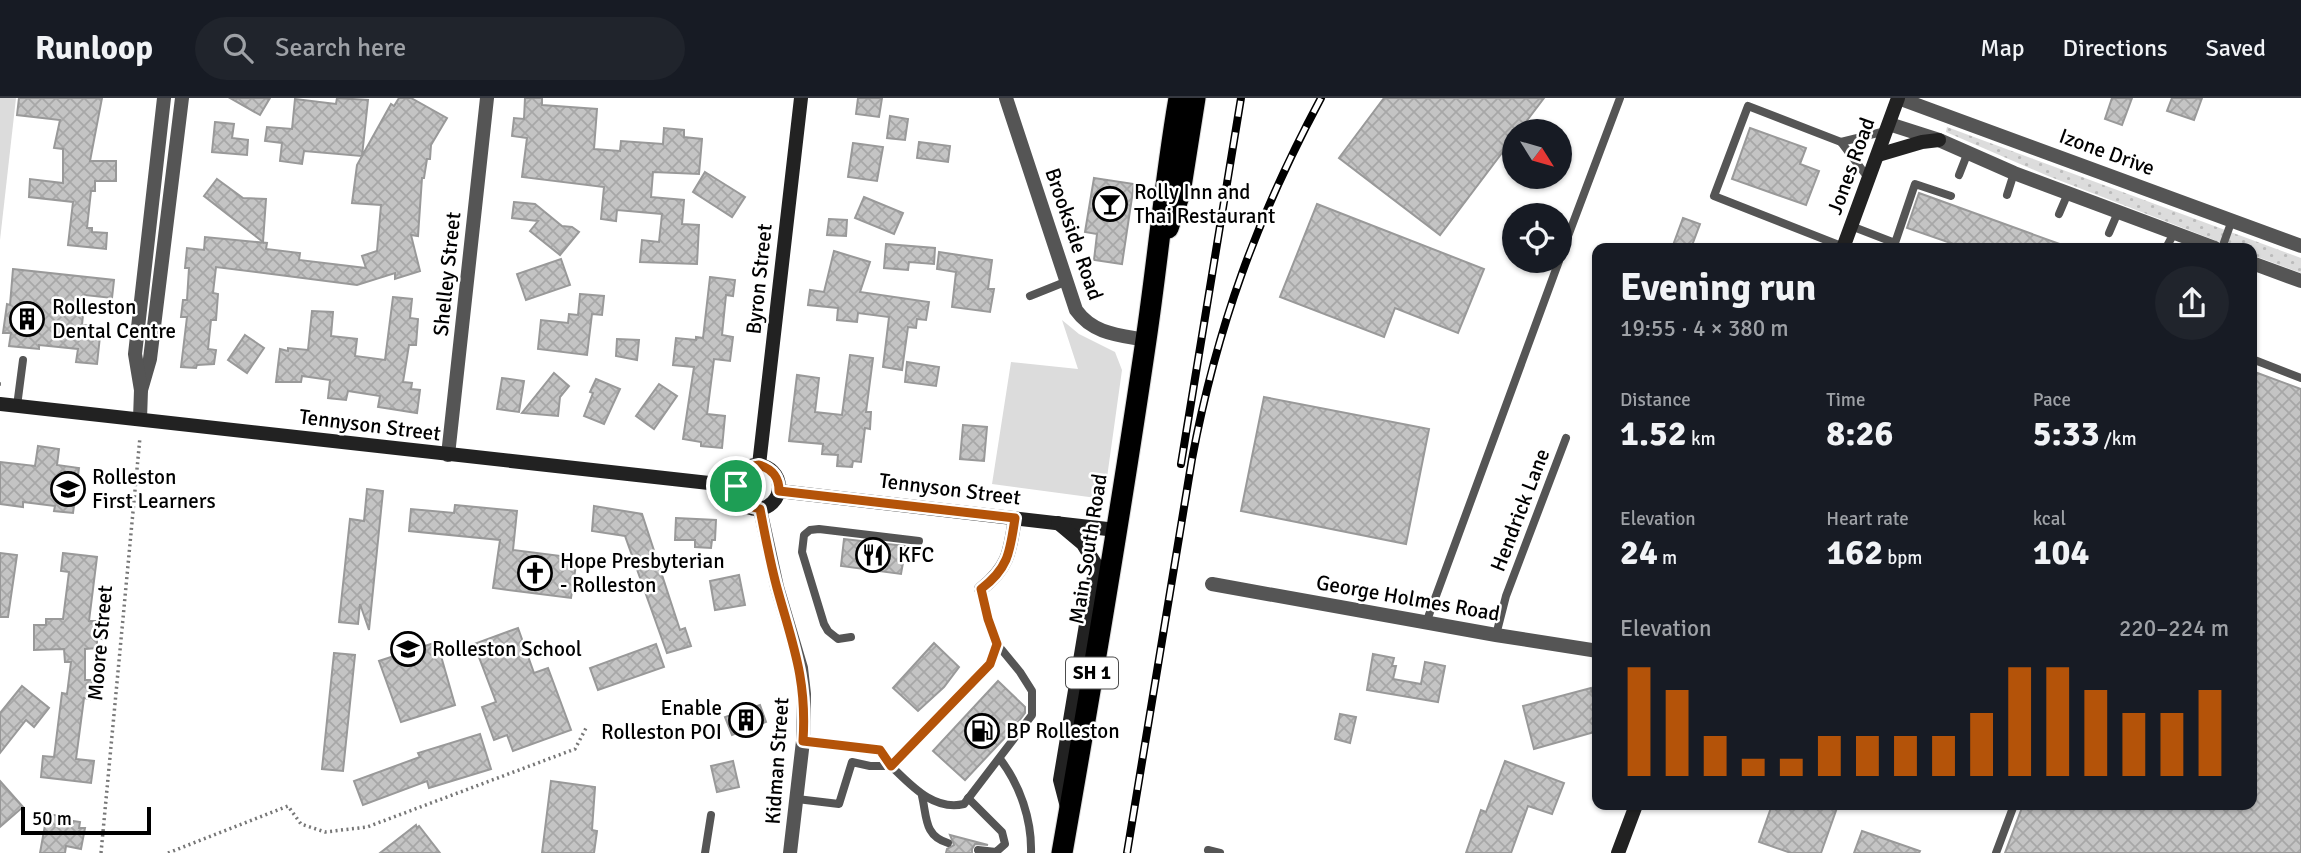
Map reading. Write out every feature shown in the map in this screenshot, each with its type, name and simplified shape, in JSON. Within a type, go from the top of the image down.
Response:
[{"type":"highway","name":"Main South Road","points":[[1062,853],[1146,340],[1159,253],[1163,192],[1179,98]]},
{"type":"highway","name":"Main South Road","points":[[1159,253],[1180,193],[1195,98]]},
{"type":"street","points":[[140,419],[141,390],[135,354],[164,98]]},
{"type":"street","points":[[141,390],[150,359],[182,98]]},
{"type":"street","name":"Shelley Street","points":[[448,455],[487,98]]},
{"type":"street","name":"Byron Street","points":[[759,465],[800,98]]},
{"type":"street","name":"Brookside Road","points":[[1006,98],[1076,310],[1090,326],[1104,332],[1146,340]]},
{"type":"street","name":"Jones Road","points":[[1845,243],[1898,98]]},
{"type":"street","name":"Izone Drive","points":[[1898,98],[2301,246]]},
{"type":"street","points":[[1888,127],[1939,140],[2014,173],[2197,243]]},
{"type":"street","points":[[1878,155],[1939,140]]},
{"type":"street","points":[[2257,265],[2301,281]]},
{"type":"street","name":"Tennyson Street","points":[[0,404],[736,486]]},
{"type":"street","points":[[759,465],[772,471],[777,477],[779,491],[772,503],[760,509],[745,505],[740,500],[736,486],[740,473],[746,468],[759,465]]},
{"type":"street","name":"Tennyson Street","points":[[779,491],[1116,530]]},
{"type":"street","name":"Kidman Street","points":[[760,509],[777,587],[801,668],[804,694],[803,741],[790,853]]},
{"type":"street","points":[[981,589],[1007,561],[1015,518]]},
{"type":"street","points":[[1058,523],[1083,544],[1096,565],[1060,780],[1069,816]]},
{"type":"street","name":"George Holmes Road","points":[[1212,584],[1496,635],[1592,649]]},
{"type":"street","points":[[1618,853],[1634,810]]},
{"type":"lane","points":[[1572,225],[1620,98]]},
{"type":"lane","points":[[1831,243],[1714,196],[1748,106],[1841,142],[1868,179]]},
{"type":"lane","points":[[1841,142],[1888,127]]},
{"type":"lane","points":[[1959,175],[1968,152]]},
{"type":"lane","points":[[2007,195],[2014,173]]},
{"type":"lane","points":[[1851,226],[1895,243],[1915,184],[1951,196]]},
{"type":"lane","points":[[2059,214],[2068,193]]},
{"type":"lane","points":[[2109,233],[2118,212]]},
{"type":"lane","points":[[2224,243],[2232,220]]},
{"type":"lane","points":[[2169,243],[2174,233]]},
{"type":"lane","points":[[1426,623],[1554,273]]},
{"type":"lane","points":[[1030,296],[1065,282]]},
{"type":"lane","points":[[17,406],[23,360]]},
{"type":"lane","points":[[2257,361],[2301,378]]},
{"type":"lane","name":"Hendrick Lane","points":[[1496,635],[1506,596],[1566,438]]},
{"type":"lane","points":[[851,637],[838,639],[824,624],[802,552],[804,535],[810,530],[819,529],[919,541]]},
{"type":"lane","points":[[803,741],[880,750],[891,766],[922,796],[950,807],[964,804],[1032,715],[1032,691],[997,644],[981,589]]},
{"type":"lane","points":[[797,799],[838,804],[852,762],[870,766],[891,766],[990,664],[997,644]]},
{"type":"lane","points":[[1000,759],[1014,777],[1031,834],[1031,853]]},
{"type":"lane","points":[[922,796],[930,834],[948,843]]},
{"type":"lane","points":[[968,799],[1005,838],[1004,844],[996,852],[978,850]]},
{"type":"lane","points":[[1996,853],[2012,810]]},
{"type":"lane","points":[[705,853],[710,815]]},
{"type":"lane","points":[[1208,850],[1220,853]]},
{"type":"path","name":"Moore Street","points":[[101,853],[140,437]]},
{"type":"path","points":[[169,853],[288,806],[301,824],[325,832],[367,827],[575,749],[586,728]]},
{"type":"shaded area","points":[[0,98],[16,98],[0,240]]},
{"type":"shaded area","points":[[1947,127],[2301,258],[2301,273],[2257,257],[2257,243],[2222,243],[2048,176],[1946,132]]},
{"type":"shaded area","points":[[1062,320],[1079,334],[1115,352],[1122,370],[1104,499],[992,484],[1011,362],[1078,369]]},
{"type":"building","points":[[19,98],[102,98],[90,161],[116,161],[116,181],[95,181],[95,191],[91,191],[87,228],[92,228],[92,232],[107,233],[106,249],[68,245],[73,202],[29,197],[30,179],[63,183],[63,149],[54,148],[60,120],[17,115]]},
{"type":"building","points":[[230,98],[270,98],[260,115]]},
{"type":"building","points":[[337,98],[368,100],[362,156],[304,151],[302,164],[280,161],[282,143],[265,141],[267,127],[292,129],[295,99],[336,104]]},
{"type":"building","points":[[399,98],[411,98],[447,118],[431,145],[430,159],[427,159],[422,178],[418,236],[411,235],[420,271],[395,279],[395,273],[357,285],[216,267],[213,293],[218,294],[216,320],[211,320],[208,349],[216,350],[214,364],[197,365],[196,368],[181,367],[187,317],[181,317],[183,300],[187,300],[187,248],[204,250],[205,237],[267,243],[266,249],[300,253],[299,260],[366,268],[362,256],[377,251],[381,205],[352,203],[357,165],[391,104],[394,106]]},
{"type":"building","points":[[525,98],[542,98],[542,105],[597,109],[594,149],[620,151],[621,141],[663,144],[664,128],[684,130],[684,137],[702,139],[699,174],[653,172],[651,197],[684,200],[682,224],[699,225],[697,264],[640,262],[642,240],[659,242],[662,214],[617,210],[616,221],[601,219],[604,187],[522,177],[527,138],[512,136],[514,118],[524,119]]},
{"type":"building","points":[[858,98],[882,98],[879,117],[856,114]]},
{"type":"building","points":[[1384,98],[1544,98],[1528,119],[1502,119],[1502,153],[1440,235],[1339,158]]},
{"type":"building","points":[[2112,98],[2132,98],[2122,125],[2105,119]]},
{"type":"building","points":[[2172,98],[2202,98],[2194,120],[2167,111]]},
{"type":"building","points":[[890,116],[908,119],[905,140],[887,138]]},
{"type":"building","points":[[215,122],[234,124],[232,138],[248,140],[247,155],[212,152]]},
{"type":"building","points":[[1750,128],[1806,148],[1800,164],[1819,171],[1806,205],[1732,179]]},
{"type":"building","points":[[919,142],[950,146],[948,162],[917,158]]},
{"type":"building","points":[[853,143],[883,147],[877,181],[848,177]]},
{"type":"building","points":[[705,172],[745,197],[732,217],[693,192]]},
{"type":"building","name":"Rolly Inn and Thai Restaurant","points":[[1094,178],[1134,184],[1122,264],[1094,260],[1097,234],[1085,232]]},
{"type":"building","points":[[217,179],[243,198],[266,199],[263,242],[204,196]]},
{"type":"building","points":[[1919,193],[2057,243],[1950,243],[1907,228]]},
{"type":"building","points":[[864,197],[903,213],[894,234],[855,218]]},
{"type":"building","points":[[514,202],[535,204],[562,226],[572,227],[579,232],[560,255],[530,231],[538,221],[512,218]]},
{"type":"building","points":[[1317,204],[1484,269],[1458,333],[1395,308],[1384,337],[1280,297]]},
{"type":"building","points":[[1683,218],[1700,224],[1693,243],[1674,243]]},
{"type":"building","points":[[829,219],[847,220],[846,236],[827,235]]},
{"type":"building","points":[[886,244],[935,248],[934,264],[909,262],[908,270],[884,268]]},
{"type":"building","points":[[834,251],[870,262],[860,292],[929,302],[926,320],[917,319],[916,328],[908,327],[902,370],[883,367],[889,317],[858,313],[857,322],[837,320],[838,308],[808,305],[810,290],[824,292]]},
{"type":"building","points":[[939,252],[992,260],[988,289],[994,289],[990,312],[952,307],[956,272],[937,269]]},
{"type":"building","points":[[561,259],[570,285],[526,300],[517,274]]},
{"type":"building","points":[[13,269],[114,280],[112,298],[85,295],[82,325],[101,327],[97,364],[76,362],[78,349],[39,345],[39,349],[9,346],[11,333],[3,333],[7,304],[10,305]]},
{"type":"building","points":[[710,277],[735,280],[733,296],[726,295],[722,335],[733,337],[730,361],[714,359],[707,414],[725,416],[722,448],[701,446],[701,442],[683,439],[694,367],[673,365],[676,338],[703,338]]},
{"type":"building","points":[[580,294],[604,296],[602,315],[592,314],[587,355],[538,349],[541,320],[568,323],[569,314],[578,315]]},
{"type":"building","points":[[393,297],[412,299],[410,318],[418,319],[416,345],[409,345],[403,382],[412,383],[411,389],[420,390],[417,413],[378,407],[380,396],[348,391],[346,400],[328,398],[330,380],[302,376],[301,382],[276,382],[280,349],[308,350],[312,311],[333,312],[331,336],[357,339],[355,356],[385,360]]},
{"type":"building","points":[[245,335],[264,348],[247,373],[228,360]]},
{"type":"building","points":[[617,339],[639,340],[637,360],[616,356]]},
{"type":"building","points":[[850,355],[873,358],[866,412],[871,412],[870,429],[865,428],[861,462],[853,461],[852,467],[837,466],[838,455],[822,454],[823,444],[789,441],[797,375],[819,378],[815,412],[842,415]]},
{"type":"building","points":[[907,362],[939,367],[936,386],[905,382]]},
{"type":"building","points":[[554,373],[569,386],[560,397],[558,416],[522,413]]},
{"type":"building","points":[[2257,373],[2301,389],[2301,853],[2005,853],[2021,810],[2257,810]]},
{"type":"building","points":[[502,378],[524,381],[519,412],[497,409]]},
{"type":"building","points":[[596,379],[620,389],[604,424],[584,416]]},
{"type":"building","points":[[659,384],[677,396],[654,429],[636,416]]},
{"type":"building","points":[[1264,397],[1429,429],[1406,544],[1241,511]]},
{"type":"building","points":[[963,425],[987,427],[984,461],[960,459]]},
{"type":"building","points":[[38,446],[59,449],[57,465],[79,468],[73,513],[54,511],[55,506],[23,502],[23,507],[0,504],[0,462],[35,466]]},
{"type":"building","points":[[367,489],[383,491],[369,630],[360,604],[358,624],[339,622],[350,519],[364,521]]},
{"type":"building","points":[[455,505],[517,511],[513,550],[577,558],[571,598],[493,588],[500,540],[409,531],[411,509],[454,513]]},
{"type":"building","points":[[594,506],[642,514],[680,630],[685,628],[691,646],[667,653],[625,536],[592,531]]},
{"type":"building","points":[[676,518],[716,520],[715,540],[712,540],[711,548],[695,547],[695,540],[675,540]]},
{"type":"building","name":"KFC","points":[[844,539],[906,546],[901,574],[841,566]]},
{"type":"building","points":[[0,553],[17,555],[8,617],[0,617]]},
{"type":"building","points":[[63,553],[97,557],[89,621],[101,621],[102,639],[97,638],[97,648],[85,649],[85,680],[92,680],[90,699],[84,698],[76,759],[94,761],[91,783],[41,777],[43,756],[54,757],[62,693],[67,694],[71,662],[65,662],[64,649],[34,650],[34,625],[46,625],[46,619],[63,619],[69,572],[61,571]]},
{"type":"building","points":[[739,575],[745,605],[715,610],[710,581]]},
{"type":"building","points":[[518,628],[534,673],[548,668],[571,730],[513,751],[507,735],[494,740],[482,707],[496,702],[474,644]]},
{"type":"building","points":[[437,642],[455,705],[401,722],[379,661]]},
{"type":"building","points":[[934,643],[959,667],[944,687],[918,711],[893,688]]},
{"type":"building","points":[[656,644],[664,667],[598,690],[590,668]]},
{"type":"building","points":[[334,653],[355,655],[343,771],[322,769]]},
{"type":"building","points":[[1373,654],[1394,658],[1392,666],[1396,666],[1393,679],[1421,684],[1425,662],[1445,666],[1438,702],[1367,690]]},
{"type":"building","name":"BP Rolleston","points":[[998,681],[1025,707],[1025,713],[965,780],[933,751]]},
{"type":"building","points":[[22,686],[49,708],[34,727],[26,720],[0,753],[0,713]]},
{"type":"building","points":[[1591,688],[1592,733],[1534,749],[1523,706]]},
{"type":"building","name":"Enable Rolleston POI","points":[[760,705],[766,722],[732,735],[725,717]]},
{"type":"building","points":[[1340,714],[1356,717],[1350,743],[1335,739]]},
{"type":"building","points":[[480,734],[491,769],[429,788],[427,781],[363,805],[354,781],[420,757],[418,753]]},
{"type":"building","points":[[733,761],[739,787],[717,792],[711,766]]},
{"type":"building","points":[[1505,761],[1564,783],[1552,814],[1528,806],[1511,853],[1466,853],[1481,810],[1486,812]]},
{"type":"building","points":[[0,781],[23,807],[0,827]]},
{"type":"building","points":[[551,781],[595,787],[592,830],[597,831],[594,853],[542,853]]},
{"type":"building","points":[[1770,810],[1836,810],[1821,853],[1791,853],[1759,842]]},
{"type":"building","points":[[47,814],[80,822],[79,828],[85,828],[81,849],[66,846],[65,853],[40,853]]},
{"type":"building","points":[[416,825],[440,853],[380,853]]},
{"type":"building","points":[[1862,831],[1920,851],[1854,853]]},
{"type":"building","points":[[950,835],[988,845],[975,844],[972,853],[946,853],[947,849],[954,845]]},
{"type":"railway","points":[[1181,464],[1241,98]]},
{"type":"railway","points":[[1127,853],[1192,459],[1214,363],[1227,318],[1259,230],[1277,186],[1321,98]]},
{"type":"place","name":"Rolly Inn and Thai Restaurant","points":[[1110,204]]},
{"type":"place","name":"Rolleston Dental Centre","points":[[27,319]]},
{"type":"place","name":"Rolleston First Learners","points":[[68,489]]},
{"type":"place","name":"KFC","points":[[873,555]]},
{"type":"place","name":"Hope Presbyterian - Rolleston","points":[[535,573]]},
{"type":"place","name":"Rolleston School","points":[[408,649]]},
{"type":"place","name":"Enable Rolleston POI","points":[[746,720]]},
{"type":"place","name":"BP Rolleston","points":[[982,731]]},
{"type":"route","points":[[759,465],[772,471],[777,477],[779,491],[1015,518],[1007,561],[1001,571],[981,589],[997,644],[990,664],[891,766],[880,750],[803,741],[805,719],[801,668],[777,587],[760,509],[745,505],[736,493],[736,486],[740,473],[746,468],[759,465]]}]
